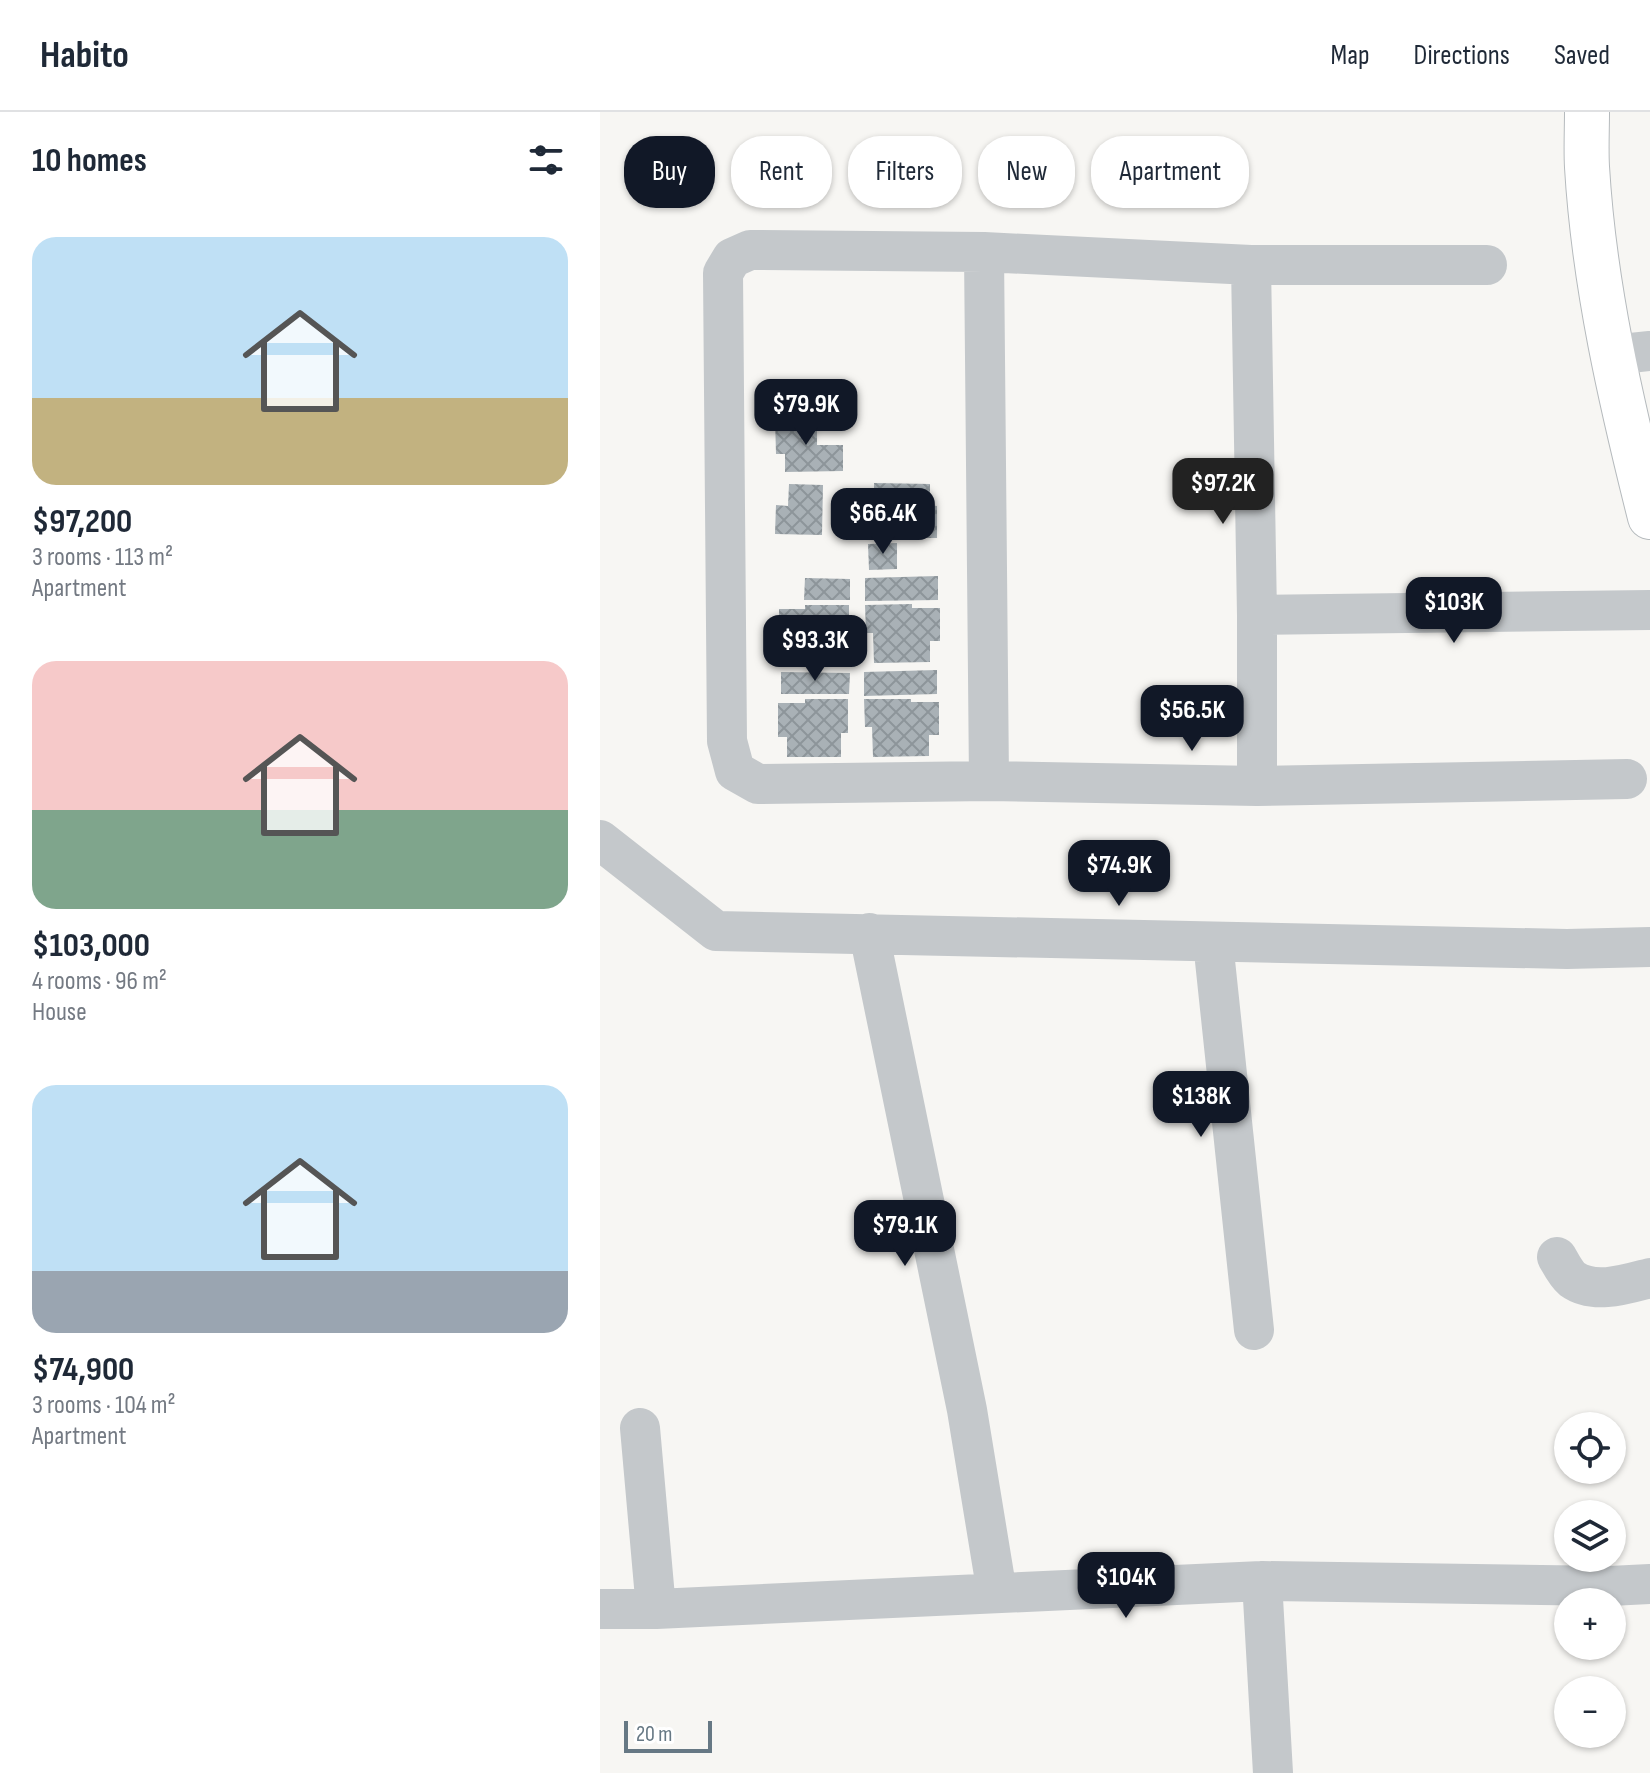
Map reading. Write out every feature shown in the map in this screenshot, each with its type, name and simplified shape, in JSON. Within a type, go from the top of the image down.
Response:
[{"type":"main road","points":[[1587,112],[1587,167],[1596,255],[1631,353],[1650,517]]},
{"type":"street","points":[[1487,265],[1251,265],[984,252],[750,250],[732,258],[723,273],[726,726],[735,771],[758,784],[989,781],[1257,786],[1627,779]]},
{"type":"street","points":[[984,252],[989,781]]},
{"type":"street","points":[[1251,265],[1257,786]]},
{"type":"street","points":[[1257,615],[1650,610]]},
{"type":"street","points":[[600,840],[716,931],[1567,949],[1650,947]]},
{"type":"street","points":[[869,933],[967,1410],[997,1593]]},
{"type":"street","points":[[1213,942],[1254,1330]]},
{"type":"street","points":[[1557,1257],[1570,1278],[1583,1284],[1610,1287],[1650,1278]]},
{"type":"street","points":[[640,1428],[656,1609]]},
{"type":"street","points":[[1262,1581],[1273,1773]]},
{"type":"street","points":[[600,1609],[1262,1581],[1650,1584]]},
{"type":"building","points":[[817,417],[817,445],[843,445],[843,471],[785,472],[785,454],[776,454],[775,418]]},
{"type":"building","points":[[874,483],[930,484],[930,505],[937,506],[937,538],[865,538],[865,510],[874,510]]},
{"type":"building","points":[[789,484],[823,485],[822,535],[775,534],[776,505],[788,506]]},
{"type":"building","points":[[897,543],[897,569],[869,570],[868,544]]},
{"type":"building","points":[[938,576],[938,600],[865,601],[865,578]]},
{"type":"building","points":[[805,578],[850,579],[850,600],[804,600]]},
{"type":"building","points":[[912,604],[912,608],[940,608],[940,641],[930,641],[930,662],[874,663],[873,633],[866,633],[865,605]]},
{"type":"building","points":[[805,605],[849,605],[849,639],[842,639],[842,662],[787,662],[787,644],[779,644],[779,609],[805,609]]},
{"type":"building","points":[[937,670],[937,694],[864,696],[864,672]]},
{"type":"building","points":[[781,672],[850,673],[849,694],[781,694]]},
{"type":"building","points":[[805,699],[848,699],[848,733],[841,733],[841,757],[787,757],[787,737],[778,737],[778,703],[805,703]]},
{"type":"building","points":[[864,699],[939,702],[939,735],[929,735],[929,756],[873,757],[872,727],[865,727]]}]
